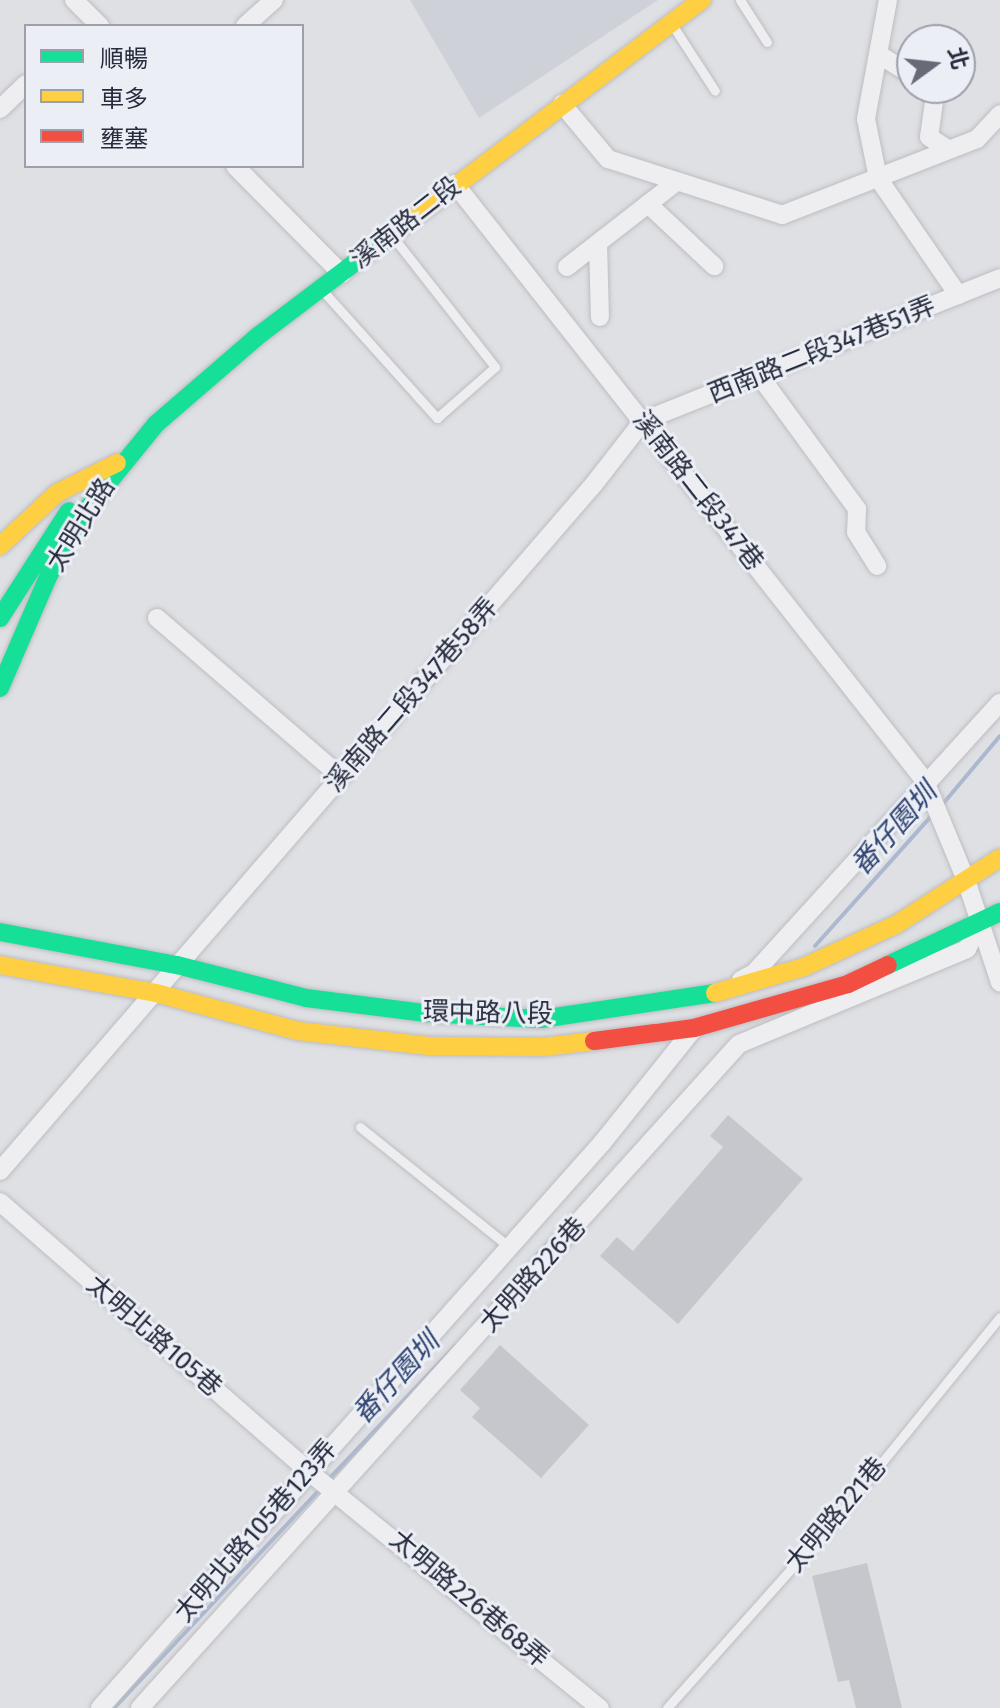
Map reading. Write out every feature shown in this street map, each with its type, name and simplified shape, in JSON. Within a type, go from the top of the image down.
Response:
[{"type":"street","points":[[74,0],[93,24]]},
{"type":"street","points":[[247,24],[274,0]]},
{"type":"street","name":"溪南路二段","points":[[123,460],[204,381],[562,104],[674,13],[702,0]]},
{"type":"street","points":[[888,0],[866,119],[878,178],[958,295]]},
{"type":"street","points":[[878,54],[896,65]]},
{"type":"street","points":[[0,109],[24,86]]},
{"type":"street","points":[[562,104],[608,159],[782,215],[946,148],[977,139],[1000,114]]},
{"type":"street","points":[[934,104],[929,137],[946,148]]},
{"type":"street","points":[[237,168],[342,274]]},
{"type":"street","points":[[567,267],[675,183]]},
{"type":"street","name":"溪南路二段347巷","points":[[455,184],[925,781],[966,880],[1000,983]]},
{"type":"street","points":[[648,204],[714,266]]},
{"type":"street","points":[[598,243],[600,317]]},
{"type":"street","name":"西南路二段347巷51弄","points":[[643,421],[1000,278]]},
{"type":"street","points":[[759,375],[857,509],[856,532],[877,566]]},
{"type":"street","name":"溪南路二段347巷58弄","points":[[0,1171],[156,993],[643,421]]},
{"type":"street","points":[[0,546],[57,493],[123,460]]},
{"type":"street","name":"太明北路","points":[[0,618],[17,573],[80,498],[123,460]]},
{"type":"street","name":"太明北路","points":[[0,688],[49,575],[82,515],[123,460]]},
{"type":"street","points":[[17,573],[49,575]]},
{"type":"street","points":[[157,618],[341,777]]},
{"type":"street","points":[[715,993],[754,973],[925,781],[1000,703]]},
{"type":"street","name":"環中路八段","points":[[0,932],[45,943],[177,965],[306,998],[451,1015],[541,1019],[715,993],[804,967],[897,924],[1000,858]]},
{"type":"street","name":"環中路八段","points":[[0,965],[45,976],[156,993],[298,1031],[429,1046],[543,1047],[694,1028],[848,984],[979,925],[1000,912]]},
{"type":"street","name":"環中路八段","points":[[0,913],[45,943]]},
{"type":"street","name":"太明路226巷","points":[[140,1708],[739,1044],[967,949],[979,925]]},
{"type":"street","name":"環中路八段","points":[[0,979],[45,976]]},
{"type":"street","name":"太明北路105巷123弄","points":[[100,1708],[509,1247],[694,1028]]},
{"type":"street","name":"太明北路105巷","points":[[0,1202],[308,1471],[337,1490]]},
{"type":"street","name":"太明路226巷68弄","points":[[337,1490],[600,1708]]},
{"type":"lane","points":[[740,0],[767,42]]},
{"type":"lane","points":[[674,13],[715,91]]},
{"type":"lane","points":[[322,289],[437,418],[495,367],[391,235]]},
{"type":"lane","points":[[360,1127],[509,1247]]},
{"type":"lane","name":"太明路221巷","points":[[667,1708],[839,1515],[1000,1317]]},
{"type":"shaded area","points":[[410,0],[658,0],[479,118]]},
{"type":"building","points":[[728,1115],[803,1179],[678,1324],[600,1256],[617,1237],[633,1251],[723,1147],[710,1136]]},
{"type":"building","points":[[500,1345],[589,1425],[541,1478],[472,1417],[480,1408],[460,1390]]},
{"type":"building","points":[[867,1563],[902,1708],[856,1708],[849,1680],[838,1682],[812,1576]]},
{"type":"waterway","name":"番仔園圳","points":[[942,805],[1000,736]]},
{"type":"waterway","name":"番仔園圳","points":[[815,946],[933,814]]},
{"type":"waterway","name":"番仔園圳","points":[[506,1289],[546,1245]]},
{"type":"waterway","name":"番仔園圳","points":[[329,1479],[455,1346]]},
{"type":"waterway","name":"番仔園圳","points":[[114,1708],[321,1488]]},
{"type":"traffic: fast","points":[[0,688],[49,575],[82,515],[156,424],[258,336],[399,229]]},
{"type":"traffic: fast","points":[[0,618],[69,511]]},
{"type":"traffic: fast","points":[[888,965],[1000,912]]},
{"type":"traffic: fast","points":[[0,932],[177,965],[306,998],[424,1013],[541,1019],[715,993]]},
{"type":"traffic: slow","points":[[399,229],[702,0]]},
{"type":"traffic: slow","points":[[0,546],[57,493],[117,463]]},
{"type":"traffic: slow","points":[[715,993],[804,967],[897,924],[1000,858]]},
{"type":"traffic: slow","points":[[0,965],[156,993],[298,1031],[429,1046],[543,1047],[594,1041]]},
{"type":"traffic: jam","points":[[594,1041],[694,1028],[848,984],[888,965]]}]
